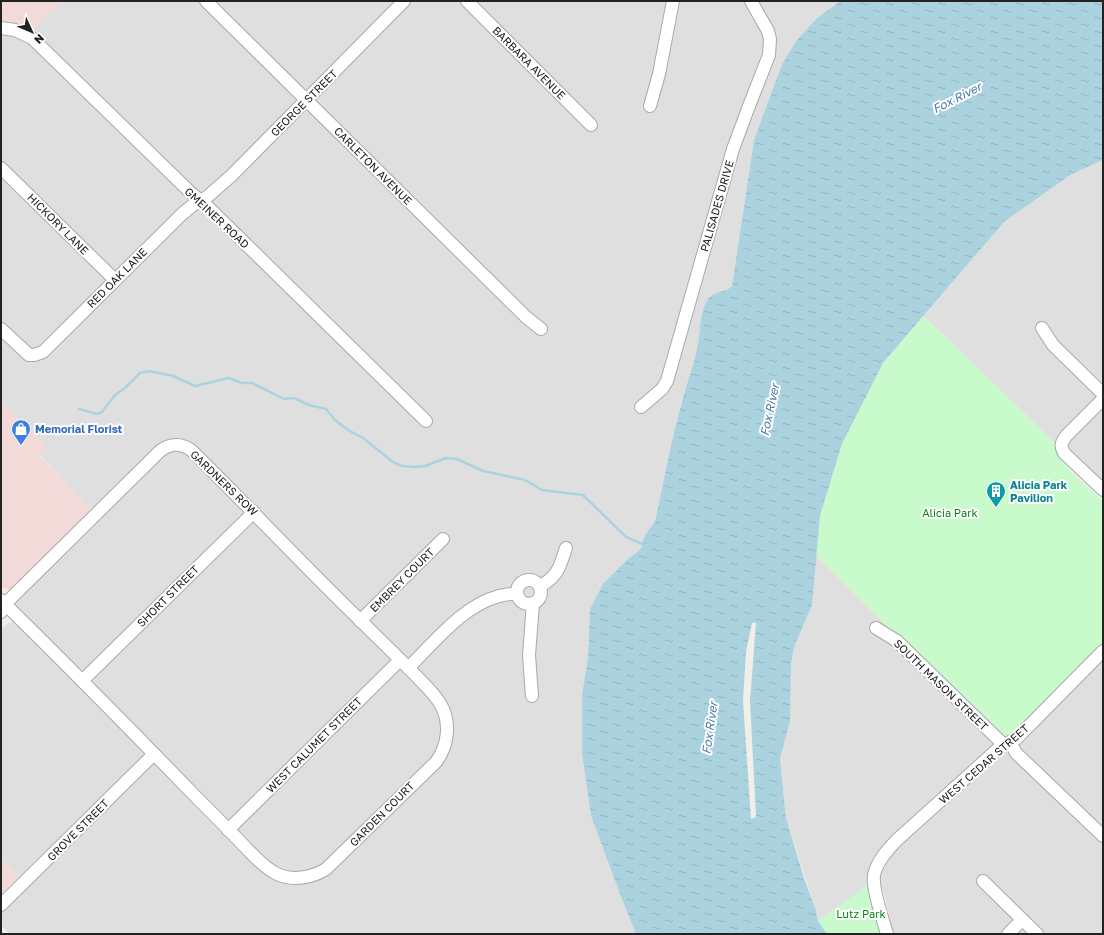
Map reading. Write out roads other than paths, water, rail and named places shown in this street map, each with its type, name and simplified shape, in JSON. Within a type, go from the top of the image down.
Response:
[{"type":"street","name":"CARLETON AVENUE","points":[[206,1],[521,311],[542,329]]},
{"type":"street","name":"GEORGE STREET","points":[[200,200],[217,190],[404,1]]},
{"type":"street","name":"BARBARA AVENUE","points":[[467,1],[591,125]]},
{"type":"street","points":[[650,106],[659,74],[673,1]]},
{"type":"street","name":"PALISADES DRIVE","points":[[641,407],[662,389],[669,376],[733,150],[769,55],[770,39],[768,31],[751,1]]},
{"type":"street","name":"GMEINER ROAD","points":[[1,28],[15,30],[32,38],[426,421]]},
{"type":"street","name":"HICKORY LANE","points":[[1,168],[115,280]]},
{"type":"street","name":"RED OAK LANE","points":[[1,329],[24,352],[29,355],[43,352],[182,214],[200,200]]},
{"type":"street","points":[[1042,328],[1053,345],[1103,394]]},
{"type":"street","points":[[1103,399],[1066,436],[1061,448],[1064,453],[1103,490]]},
{"type":"street","name":"GARDNERS ROW","points":[[228,830],[82,681],[2,605],[160,451],[171,445],[178,444],[191,450],[404,664]]},
{"type":"street","name":"SHORT STREET","points":[[82,681],[254,512]]},
{"type":"street","name":"EMBREY COURT","points":[[360,621],[443,540]]},
{"type":"street","points":[[540,586],[556,574],[566,548]]},
{"type":"street","points":[[534,580],[540,586],[541,594],[534,603],[529,604],[522,601],[517,594],[518,587],[523,581],[534,580]]},
{"type":"street","name":"WEST CALUMET STREET","points":[[228,830],[404,664],[463,614],[492,598],[517,594]]},
{"type":"street","points":[[532,696],[529,655],[534,603]]},
{"type":"street","name":"SOUTH MASON STREET","points":[[876,628],[898,641],[1103,836]]},
{"type":"street","name":"WEST CEDAR STREET","points":[[886,934],[875,890],[874,875],[879,864],[892,845],[1007,744],[1016,739],[1101,656]]},
{"type":"street","name":"GARDEN COURT","points":[[228,830],[262,864],[276,874],[289,878],[300,878],[314,875],[326,869],[436,762],[444,749],[447,727],[442,706],[437,698],[404,664]]},
{"type":"street","name":"GROVE STREET","points":[[1,905],[154,754]]},
{"type":"street","points":[[982,881],[1037,934]]},
{"type":"street","points":[[1008,934],[1022,920]]},
{"type":"water","name":"Fox River","points":[[840,1],[1103,1],[1103,160],[1072,174],[1005,221],[883,363],[842,444],[820,516],[812,605],[794,647],[791,665],[790,721],[780,759],[786,818],[804,878],[816,910],[818,921],[827,934],[636,934],[591,816],[582,754],[582,695],[588,657],[590,609],[603,584],[628,559],[639,551],[645,535],[655,521],[678,416],[698,347],[704,307],[712,295],[732,286],[754,140],[782,64],[796,41],[816,19]],"holes":[[[756,622],[750,701],[756,817],[751,819],[743,701],[746,652],[752,623]]]},
{"type":"waterway","points":[[79,409],[97,414],[102,412],[115,395],[125,388],[140,373],[149,371],[173,376],[195,386],[229,378],[242,383],[252,383],[284,399],[294,398],[309,405],[326,409],[335,420],[348,430],[363,438],[393,462],[402,466],[425,466],[446,458],[457,459],[483,471],[525,480],[542,490],[583,495],[626,537],[645,545]]},
{"type":"place","name":"Memorial Florist","points":[[21,446]]},
{"type":"place","name":"Alicia Park Pavilion","points":[[996,508]]},
{"type":"park label","name":"Alicia Park","points":[[950,513]]},
{"type":"park label","name":"Lutz Park","points":[[861,914]]}]
